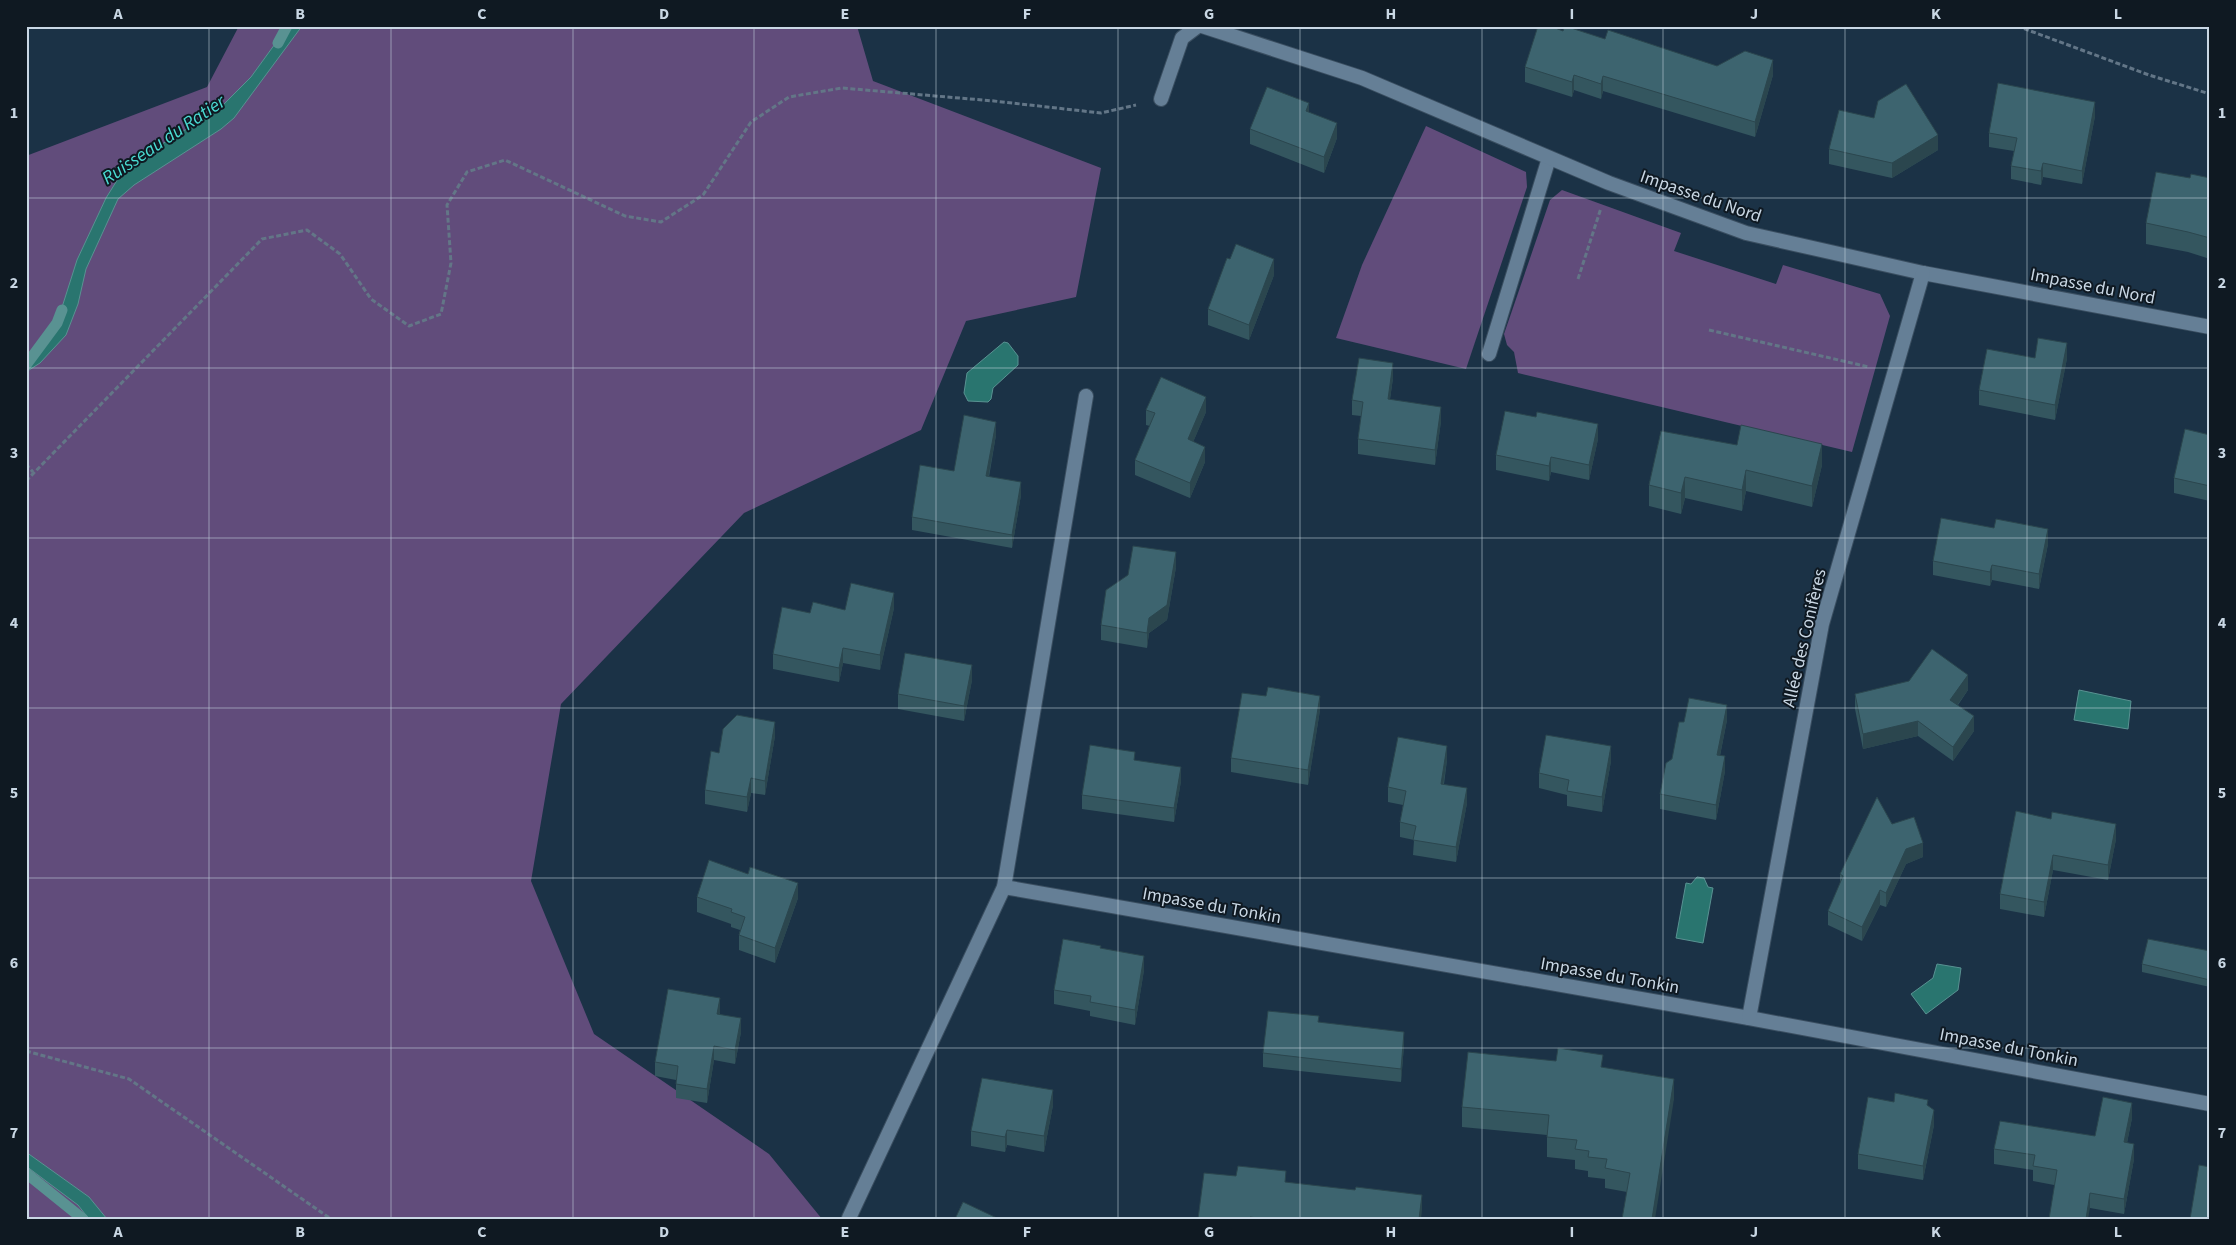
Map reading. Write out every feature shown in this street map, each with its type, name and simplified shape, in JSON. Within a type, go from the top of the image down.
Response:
[{"type":"street","points":[[1161,99],[1182,38],[1198,26]]},
{"type":"street","name":"Impasse du Nord","points":[[1202,26],[1362,78],[1609,183],[1746,233],[1923,273],[2210,327]]},
{"type":"street","points":[[1490,354],[1549,158]]},
{"type":"street","name":"Allée des Conifères","points":[[1749,1018],[1822,624],[1923,273]]},
{"type":"street","points":[[849,1218],[1004,887],[1086,396]]},
{"type":"street","name":"Impasse du Tonkin","points":[[1004,887],[1749,1018],[2210,1104]]},
{"type":"path","points":[[2017,26],[2149,75],[2210,94]]},
{"type":"path","points":[[26,481],[262,239],[307,230],[340,254],[372,299],[409,326],[441,314],[451,263],[448,205],[467,172],[505,160],[625,216],[661,222],[703,195],[751,122],[789,97],[842,88],[994,101],[1101,113],[1161,99]]},
{"type":"path","points":[[1578,279],[1609,183]]},
{"type":"path","points":[[1709,330],[1895,373]]},
{"type":"path","points":[[26,464],[33,472]]},
{"type":"path","points":[[26,1051],[129,1079],[331,1219]]},
{"type":"shaded area","points":[[239,26],[857,26],[873,81],[1101,168],[1076,297],[966,321],[921,430],[744,513],[561,704],[531,881],[594,1034],[769,1154],[822,1219],[26,1219],[26,156],[207,87]]},
{"type":"shaded area","points":[[288,26],[302,26],[234,118],[221,129],[134,185],[118,199],[86,269],[78,304],[66,335],[40,363],[26,372],[26,357],[46,340],[57,323],[77,260],[106,198],[121,174],[141,157],[219,109],[251,77]]},
{"type":"shaded area","points":[[1426,126],[1526,172],[1527,187],[1466,369],[1336,338],[1362,265]]},
{"type":"shaded area","points":[[1562,190],[1681,233],[1674,251],[1776,284],[1783,265],[1880,294],[1890,316],[1852,452],[1518,373],[1514,352],[1507,345],[1504,334],[1550,200]]},
{"type":"shaded area","points":[[1004,342],[1008,343],[1018,356],[1018,365],[993,388],[991,399],[988,402],[968,401],[964,393],[967,373]]},
{"type":"shaded area","points":[[2079,690],[2131,701],[2128,729],[2074,720]]},
{"type":"shaded area","points":[[1697,877],[1704,878],[1708,887],[1713,888],[1703,943],[1676,938],[1686,883],[1691,884]]},
{"type":"shaded area","points":[[1937,964],[1961,968],[1958,990],[1926,1014],[1911,994],[1933,978]]},
{"type":"shaded area","points":[[26,1152],[89,1197],[107,1219],[89,1219],[78,1205],[26,1166]]},
{"type":"building","points":[[1538,26],[1550,26],[1563,31],[1565,26],[1605,39],[1608,30],[1717,66],[1745,51],[1773,60],[1755,122],[1603,76],[1601,84],[1574,75],[1572,82],[1525,67]]},
{"type":"building","points":[[1998,83],[2095,102],[2082,171],[2043,163],[2041,171],[2011,166],[2017,138],[1989,133]]},
{"type":"building","points":[[1906,84],[1938,135],[1892,163],[1829,149],[1839,110],[1874,118],[1878,101]]},
{"type":"building","points":[[1267,87],[1309,103],[1306,111],[1337,123],[1324,157],[1250,129]]},
{"type":"building","points":[[2156,172],[2190,178],[2191,174],[2210,178],[2210,238],[2146,223]]},
{"type":"building","points":[[1236,244],[1274,259],[1249,325],[1208,309],[1227,258],[1230,259]]},
{"type":"building","points":[[2038,338],[2067,343],[2055,405],[1979,390],[1987,349],[2035,358]]},
{"type":"building","points":[[1359,358],[1393,363],[1388,399],[1441,407],[1435,450],[1358,439],[1363,402],[1352,400]]},
{"type":"building","points":[[1161,377],[1206,397],[1188,439],[1205,447],[1190,483],[1135,460],[1155,413],[1146,410]]},
{"type":"building","points":[[1505,411],[1536,417],[1537,412],[1598,424],[1589,465],[1551,457],[1549,466],[1496,455]]},
{"type":"building","points":[[964,415],[996,422],[986,476],[1021,482],[1012,535],[912,517],[920,465],[954,471]]},
{"type":"building","points":[[1741,425],[1822,444],[1812,486],[1746,470],[1742,490],[1685,477],[1681,493],[1649,485],[1661,431],[1737,445]]},
{"type":"building","points":[[2185,429],[2210,435],[2210,486],[2174,478]]},
{"type":"building","points":[[1941,518],[1994,528],[1996,519],[2048,529],[2039,574],[1992,565],[1990,572],[1933,561]]},
{"type":"building","points":[[1133,546],[1176,552],[1167,605],[1149,618],[1147,633],[1101,625],[1106,590],[1128,575]]},
{"type":"building","points":[[851,583],[894,593],[880,655],[843,648],[839,668],[773,654],[782,607],[810,613],[813,602],[845,610]]},
{"type":"building","points":[[1932,649],[1968,675],[1950,700],[1974,716],[1953,747],[1918,721],[1863,734],[1855,694],[1909,681]]},
{"type":"building","points":[[905,653],[972,665],[964,706],[898,694]]},
{"type":"building","points":[[1268,687],[1320,696],[1308,770],[1231,758],[1242,693],[1266,696]]},
{"type":"building","points":[[1689,698],[1727,705],[1717,755],[1725,756],[1716,805],[1660,794],[1666,763],[1672,759],[1679,722],[1684,722]]},
{"type":"building","points":[[737,715],[775,722],[765,781],[751,778],[747,797],[705,790],[711,751],[719,753],[723,729]]},
{"type":"building","points":[[1546,735],[1611,746],[1602,797],[1567,791],[1569,780],[1539,773]]},
{"type":"building","points":[[1398,737],[1447,746],[1441,784],[1467,788],[1456,847],[1413,840],[1416,826],[1400,822],[1406,791],[1388,787]]},
{"type":"building","points":[[1090,745],[1135,752],[1134,760],[1181,767],[1174,808],[1082,795]]},
{"type":"building","points":[[1877,797],[1892,824],[1914,817],[1923,843],[1906,849],[1886,893],[1880,890],[1862,927],[1828,911],[1843,876],[1840,874]]},
{"type":"building","points":[[2016,811],[2051,819],[2052,812],[2116,824],[2108,865],[2053,855],[2044,902],[2000,894]]},
{"type":"building","points":[[709,860],[748,874],[750,867],[798,883],[775,948],[739,935],[745,917],[731,912],[732,909],[697,897]]},
{"type":"building","points":[[1063,939],[1144,956],[1135,1010],[1090,1002],[1091,996],[1054,990]]},
{"type":"building","points":[[2148,939],[2210,951],[2210,980],[2142,964]]},
{"type":"building","points":[[668,989],[720,998],[717,1014],[741,1018],[735,1050],[714,1046],[707,1089],[676,1084],[678,1066],[655,1062]]},
{"type":"building","points":[[1268,1011],[1319,1016],[1318,1022],[1404,1032],[1401,1069],[1263,1053]]},
{"type":"building","points":[[1558,1048],[1603,1055],[1601,1067],[1674,1079],[1652,1219],[1622,1219],[1630,1173],[1605,1168],[1607,1159],[1588,1157],[1589,1151],[1575,1149],[1577,1140],[1547,1137],[1549,1115],[1462,1107],[1468,1052],[1556,1061]]},
{"type":"building","points":[[982,1078],[1053,1090],[1044,1136],[1007,1130],[1005,1137],[971,1131]]},
{"type":"building","points":[[1895,1093],[1928,1100],[1927,1105],[1934,1110],[1923,1166],[1858,1154],[1868,1097],[1894,1102]]},
{"type":"building","points":[[2103,1097],[2132,1103],[2124,1142],[2134,1144],[2124,1199],[2090,1193],[2086,1219],[2049,1219],[2057,1170],[2033,1166],[2035,1155],[1994,1149],[2000,1121],[2095,1136]]},
{"type":"building","points":[[2199,1165],[2210,1167],[2210,1219],[2190,1219]]},
{"type":"building","points":[[1238,1166],[1286,1171],[1285,1182],[1355,1190],[1356,1187],[1422,1195],[1419,1219],[1265,1219],[1250,1217],[1250,1219],[1198,1219],[1204,1173],[1236,1176]]},
{"type":"building","points":[[963,1202],[999,1219],[955,1219]]},
{"type":"waterway","name":"Ruisseau du Ratier","points":[[278,43],[287,26]]},
{"type":"waterway","name":"Ruisseau du Ratier","points":[[26,365],[57,323],[62,310]]},
{"type":"waterway","name":"Ruisseau du Ratier","points":[[26,1173],[83,1219]]}]
